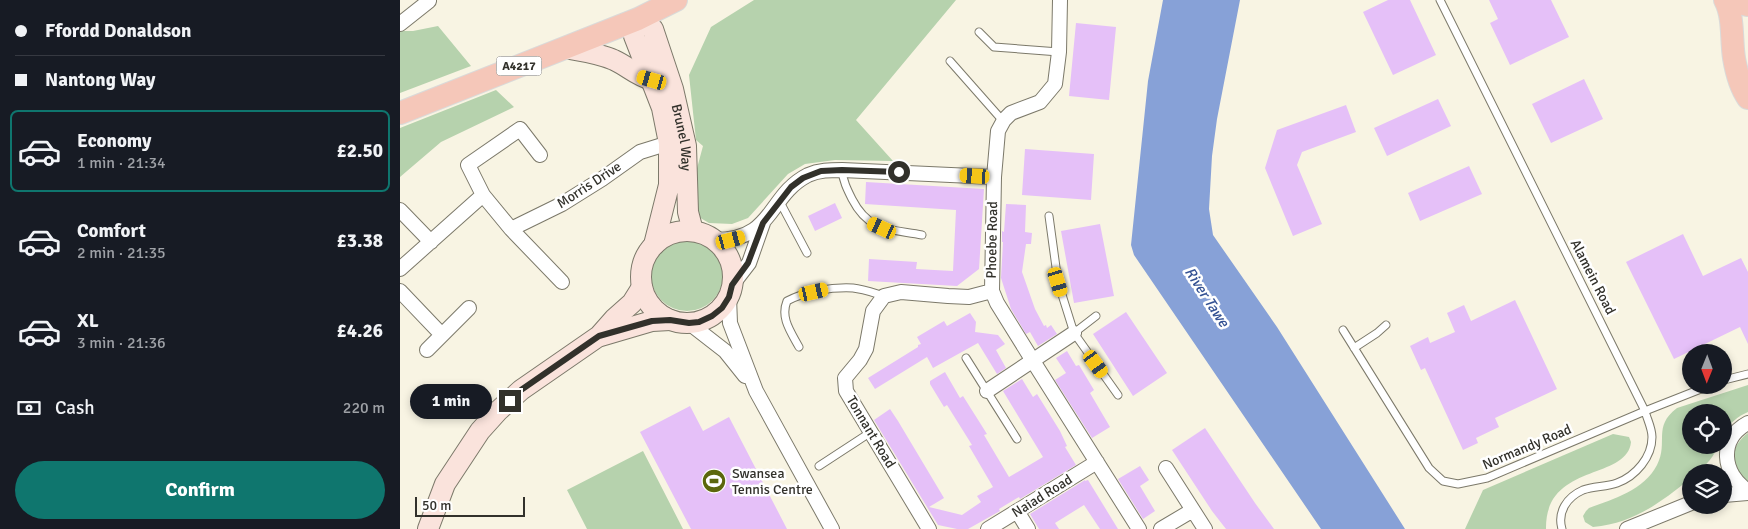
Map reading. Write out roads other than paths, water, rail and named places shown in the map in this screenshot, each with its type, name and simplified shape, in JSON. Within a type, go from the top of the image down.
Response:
[{"type":"main road","name":"A4217","points":[[400,113],[638,19],[676,0]]},
{"type":"main road","points":[[1725,0],[1728,6],[1731,25],[1734,59],[1748,98]]},
{"type":"main road","points":[[1738,0],[1748,5]]},
{"type":"main road","points":[[1738,0],[1742,38],[1748,68]]},
{"type":"street","points":[[1004,121],[1011,113],[1040,102],[1055,84],[1059,52],[1060,0]]},
{"type":"street","points":[[400,24],[429,1]]},
{"type":"street","name":"Brunel Way","points":[[654,244],[669,185],[669,143],[662,108],[634,36],[638,19],[653,29],[673,89],[686,146],[686,193],[693,231]]},
{"type":"street","points":[[564,48],[594,53],[625,66],[638,76],[652,80]]},
{"type":"street","name":"Phoebe Road","points":[[1004,121],[998,131],[994,177],[992,291],[997,303],[1033,362],[1139,529]]},
{"type":"street","points":[[540,155],[520,129],[468,165],[483,195],[510,229],[562,282]]},
{"type":"street","name":"Morris Drive","points":[[510,229],[562,204],[640,152],[669,143]]},
{"type":"street","points":[[715,240],[731,240],[744,237],[763,223],[791,187],[810,175],[821,171],[842,170],[994,177]]},
{"type":"street","points":[[400,270],[483,195]]},
{"type":"street","points":[[400,210],[430,242]]},
{"type":"street","points":[[599,336],[652,321],[699,322],[712,316],[722,308],[730,291],[748,263],[763,223]]},
{"type":"street","points":[[756,391],[725,351],[680,321],[657,312],[648,301],[642,287],[641,272],[645,257],[654,244],[665,236],[678,232],[693,231],[715,240],[724,249],[730,260],[733,272],[730,291],[730,323],[756,391],[832,529]]},
{"type":"street","points":[[428,529],[445,484],[480,431],[521,390],[599,336],[614,319],[632,304],[642,287]]},
{"type":"street","points":[[400,291],[442,335]]},
{"type":"street","points":[[884,296],[901,292],[970,297],[992,291]]},
{"type":"street","name":"Tonnant Road","points":[[884,296],[873,311],[866,349],[860,360],[844,378],[846,391],[929,529]]},
{"type":"street","points":[[427,350],[469,308]]},
{"type":"street","points":[[987,390],[1074,334]]},
{"type":"street","points":[[1725,464],[1731,440],[1740,428],[1748,423]]},
{"type":"street","name":"Naiad Road","points":[[988,529],[1097,462]]},
{"type":"street","points":[[1166,468],[1205,529]]},
{"type":"street","points":[[1732,476],[1748,492]]},
{"type":"street","points":[[1732,494],[1748,492]]},
{"type":"street","points":[[1627,529],[1682,506]]},
{"type":"street","points":[[1161,529],[1193,510]]},
{"type":"street","points":[[1017,511],[1028,529]]},
{"type":"lane","name":"Alamein Road","points":[[1440,0],[1645,411],[1652,436],[1648,458],[1636,470],[1618,482],[1582,490],[1564,504],[1559,520],[1562,529]]},
{"type":"lane","points":[[978,32],[994,47],[1059,52]]},
{"type":"lane","points":[[950,61],[1004,121]]},
{"type":"lane","points":[[842,170],[844,183],[857,209],[867,221],[882,228],[922,234]]},
{"type":"lane","points":[[780,202],[807,253]]},
{"type":"lane","points":[[1049,216],[1058,282],[1074,334],[1118,395]]},
{"type":"lane","points":[[799,347],[786,321],[784,310],[787,301],[796,296],[832,288],[854,288],[884,296]]},
{"type":"lane","points":[[1074,334],[1096,316]]},
{"type":"lane","points":[[1354,348],[1386,325]]},
{"type":"lane","name":"Normandy Road","points":[[1343,330],[1429,468],[1443,481],[1458,484],[1487,478],[1688,394]]},
{"type":"lane","points":[[966,358],[1017,439]]},
{"type":"lane","points":[[1732,378],[1748,374]]},
{"type":"lane","points":[[819,466],[871,432]]},
{"type":"water","name":"River Tawe","points":[[1163,0],[1240,0],[1217,119],[1212,156],[1209,209],[1213,235],[1277,327],[1405,529],[1321,529],[1134,255],[1131,245],[1148,81]]},
{"type":"place","name":"Swansea Tennis Centre","points":[[714,481]]}]
